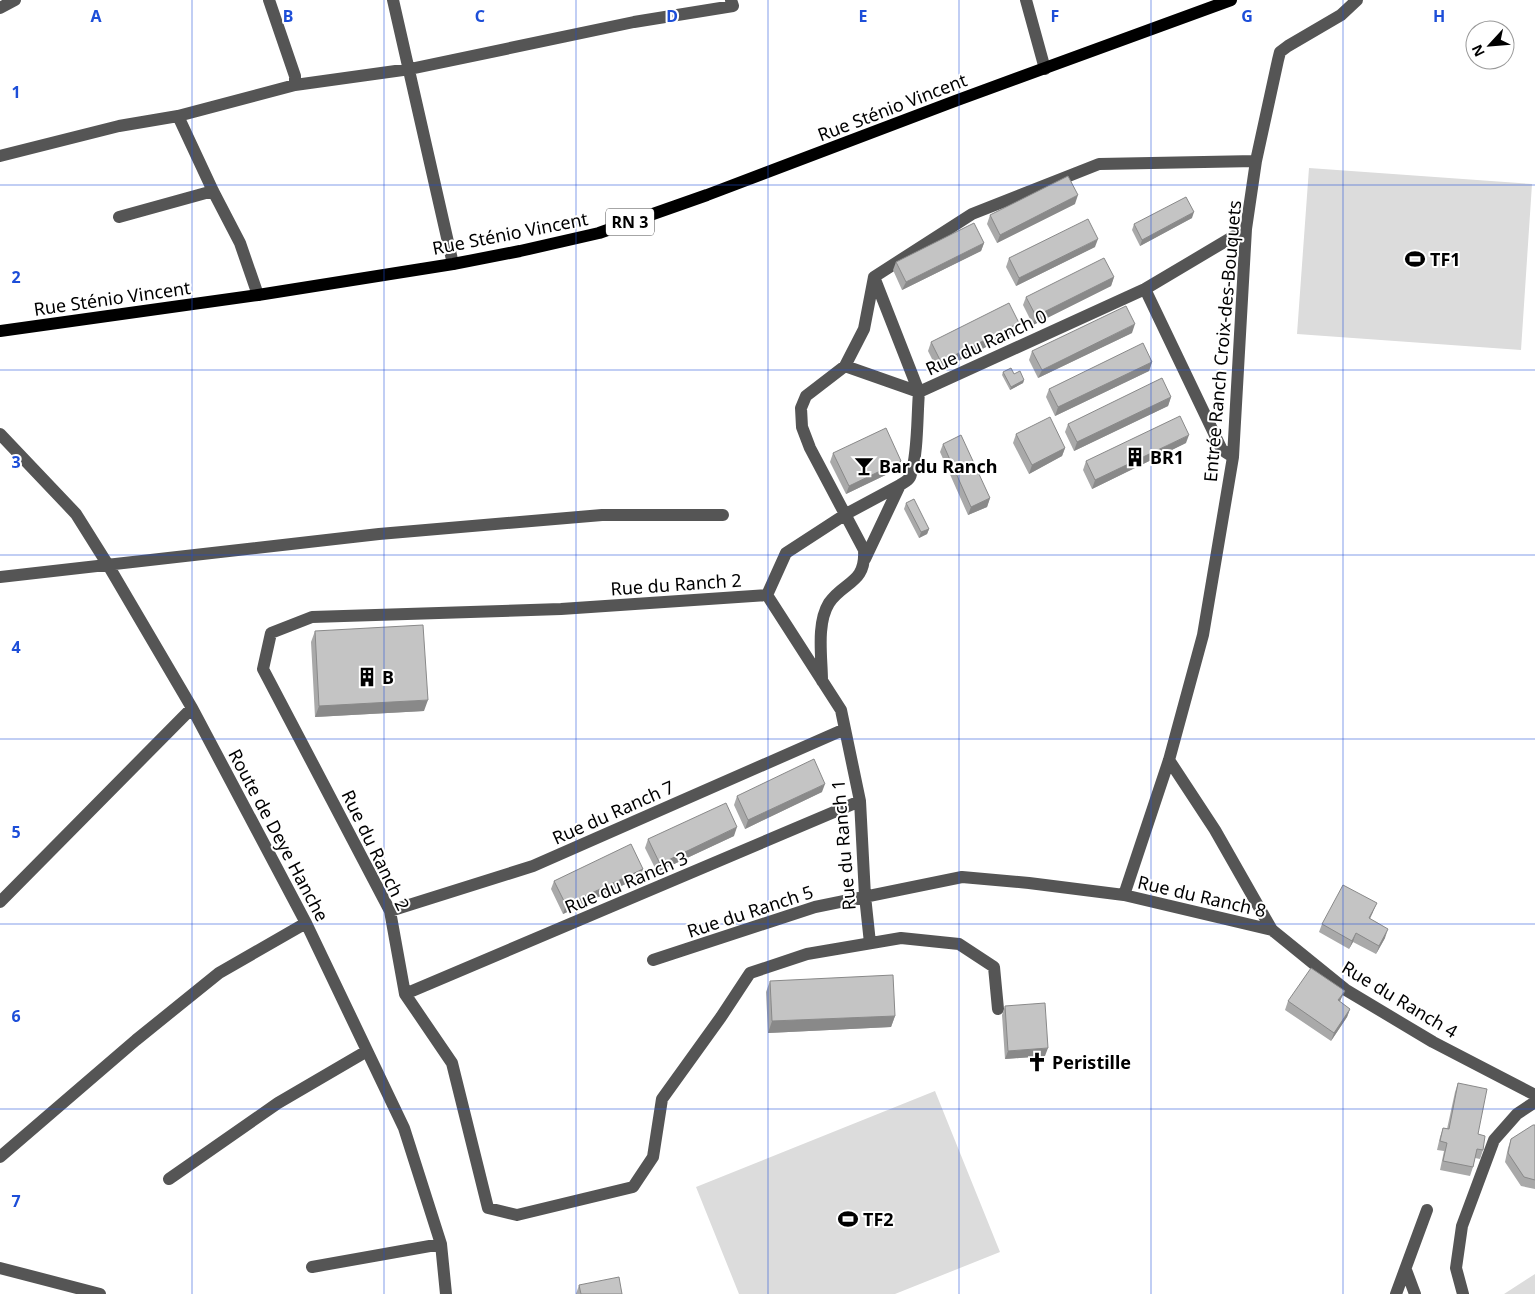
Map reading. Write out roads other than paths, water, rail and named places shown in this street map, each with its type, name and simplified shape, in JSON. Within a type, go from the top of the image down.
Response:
[{"type":"main road","name":"Rue Sténio Vincent","points":[[0,331],[258,295],[453,264],[599,233],[707,196],[955,101],[1231,0]]},
{"type":"street","points":[[0,8],[15,0]]},
{"type":"street","points":[[269,0],[296,76],[296,85]]},
{"type":"street","points":[[393,0],[453,264]]},
{"type":"street","points":[[0,156],[119,126],[178,116],[296,85],[410,69],[634,22],[733,6],[731,0]]},
{"type":"street","points":[[1026,0],[1045,69]]},
{"type":"street","name":"Entrée Ranch Croix-des-Bouquets","points":[[1124,895],[1169,760],[1203,635],[1233,457],[1246,230],[1256,161],[1280,52],[1341,14],[1358,0]]},
{"type":"street","points":[[178,116],[240,243],[258,295]]},
{"type":"street","points":[[865,559],[864,550],[810,448],[802,427],[801,408],[806,396],[844,366],[864,329],[874,277],[972,214],[1099,164],[1256,161]]},
{"type":"street","points":[[119,216],[213,191]]},
{"type":"street","name":"Rue du Ranch 0","points":[[874,277],[919,392],[1144,289],[1246,230]]},
{"type":"street","points":[[1144,289],[1222,450],[1233,457]]},
{"type":"street","points":[[767,595],[786,553],[846,514],[900,485],[908,480],[911,475],[915,452],[919,392],[844,366]]},
{"type":"street","name":"Route de Deye Hanche","points":[[0,434],[76,514],[108,565],[192,708],[306,923],[404,1128],[441,1244],[446,1294]]},
{"type":"street","points":[[822,681],[821,634],[829,603],[853,582],[862,570],[865,559],[900,485]]},
{"type":"street","points":[[0,577],[379,534],[602,515],[724,514]]},
{"type":"street","name":"Rue du Ranch 1","points":[[767,595],[841,710],[860,801],[865,896],[870,943]]},
{"type":"street","name":"Rue du Ranch 2","points":[[767,595],[561,609],[312,617],[270,633],[263,669],[390,911],[406,994],[452,1063],[488,1208],[517,1215],[633,1187],[653,1158],[662,1099],[750,973],[807,954],[870,943]]},
{"type":"street","points":[[0,902],[192,708]]},
{"type":"street","name":"Rue du Ranch 7","points":[[390,911],[533,866],[845,729]]},
{"type":"street","name":"Rue du Ranch 4","points":[[1169,760],[1215,830],[1272,930],[1346,990],[1433,1042],[1535,1095]]},
{"type":"street","name":"Rue du Ranch 3","points":[[406,994],[860,801]]},
{"type":"street","name":"Rue du Ranch 5","points":[[653,960],[814,907],[962,877],[1124,895]]},
{"type":"street","name":"Rue du Ranch 8","points":[[1124,895],[1272,930]]},
{"type":"street","points":[[0,1157],[136,1040],[219,972],[306,923]]},
{"type":"street","points":[[870,943],[901,938],[959,944],[994,967],[998,1009]]},
{"type":"street","points":[[169,1179],[278,1103],[367,1051]]},
{"type":"street","points":[[1463,1294],[1456,1268],[1462,1226],[1494,1140],[1517,1114],[1535,1102]]},
{"type":"street","points":[[1396,1294],[1427,1210]]},
{"type":"street","points":[[312,1267],[441,1244]]},
{"type":"street","points":[[0,1268],[100,1294]]},
{"type":"street","points":[[1406,1270],[1415,1294]]},
{"type":"place","name":"TF1","points":[[1415,259]]},
{"type":"place","name":"BR1","points":[[1135,457]]},
{"type":"place","name":"Bar du Ranch","points":[[864,466]]},
{"type":"place","name":"B","points":[[367,677]]},
{"type":"place","name":"Peristille","points":[[1037,1062]]},
{"type":"place","name":"TF2","points":[[848,1219]]}]
